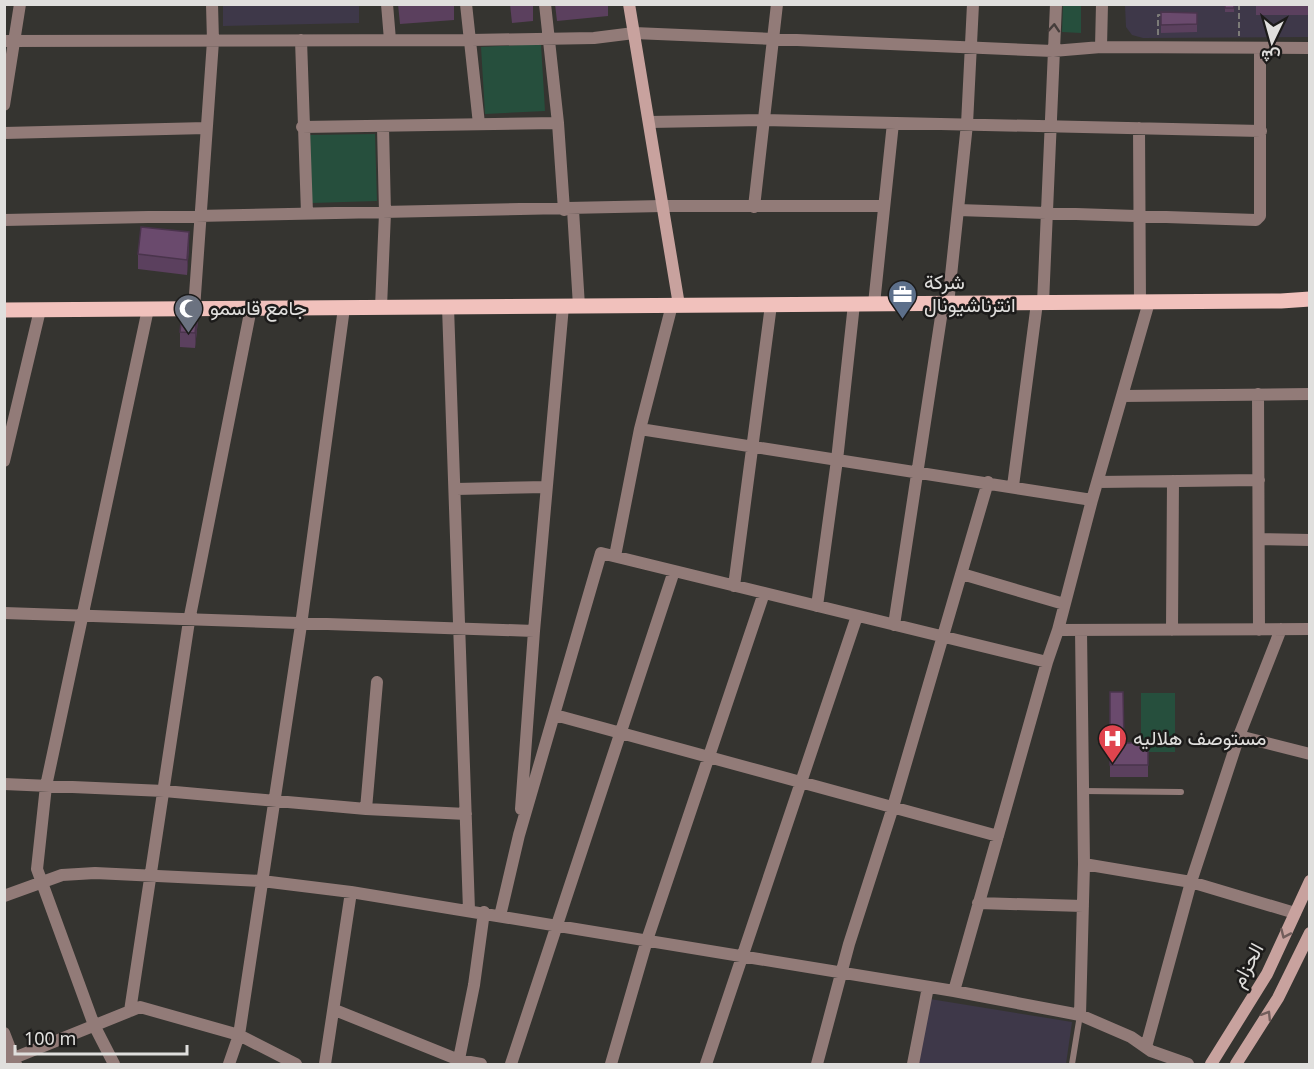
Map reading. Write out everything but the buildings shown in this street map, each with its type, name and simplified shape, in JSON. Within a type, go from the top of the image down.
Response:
[{"type":"main road","points":[[629,4],[662,206],[675,305]]},
{"type":"main road","points":[[4,310],[946,304],[1310,299]]},
{"type":"main road","points":[[1281,301],[1310,306]]},
{"type":"main road","name":"الحزام","points":[[1211,1065],[1267,974],[1310,881]]},
{"type":"main road","points":[[1236,1065],[1278,998],[1310,933]]},
{"type":"street","points":[[4,105],[10,41],[20,4]]},
{"type":"street","points":[[194,309],[213,41],[212,4]]},
{"type":"street","points":[[387,4],[390,40]]},
{"type":"street","points":[[466,4],[479,124]]},
{"type":"street","points":[[519,834],[546,487],[571,306],[568,210],[545,4]]},
{"type":"street","points":[[754,207],[777,4]]},
{"type":"street","points":[[894,625],[917,471],[946,304],[958,210],[967,124],[973,4]]},
{"type":"street","points":[[1013,486],[1040,303],[1056,4]]},
{"type":"street","points":[[1101,47],[1102,4]]},
{"type":"street","points":[[10,41],[471,40],[594,38],[634,33],[1053,51],[1101,47],[1310,48]]},
{"type":"street","points":[[301,40],[302,128],[307,213]]},
{"type":"street","points":[[958,210],[1256,220],[1260,216],[1260,48]]},
{"type":"street","points":[[649,122],[763,120],[1261,131]]},
{"type":"street","points":[[302,128],[558,123]]},
{"type":"street","points":[[874,304],[893,123]]},
{"type":"street","points":[[381,308],[385,213],[383,127]]},
{"type":"street","points":[[4,133],[206,128]]},
{"type":"street","points":[[954,991],[1058,630],[1122,396],[1145,302],[1140,217],[1139,128]]},
{"type":"street","points":[[4,220],[202,214],[568,210],[662,206],[884,206]]},
{"type":"street","points":[[817,606],[837,460],[854,304]]},
{"type":"street","points":[[615,556],[640,429],[675,305]]},
{"type":"street","points":[[734,586],[771,305]]},
{"type":"street","points":[[448,307],[469,910]]},
{"type":"street","points":[[130,1011],[189,621],[251,308]]},
{"type":"street","points":[[229,1065],[239,1035],[302,625],[344,308]]},
{"type":"street","points":[[114,1065],[94,1025],[41,881],[37,868],[37,854],[46,786],[148,309]]},
{"type":"street","points":[[4,461],[40,310]]},
{"type":"street","points":[[1258,394],[1259,630]]},
{"type":"street","points":[[1122,396],[1310,394]]},
{"type":"street","points":[[640,429],[1092,500]]},
{"type":"street","points":[[1098,482],[1258,480]]},
{"type":"street","points":[[1172,630],[1173,481]]},
{"type":"street","points":[[817,1065],[843,975],[849,944],[945,637],[988,482]]},
{"type":"street","points":[[456,489],[546,487]]},
{"type":"street","points":[[1259,539],[1310,540]]},
{"type":"street","points":[[500,916],[519,834],[601,553],[1047,662]]},
{"type":"street","points":[[511,1065],[674,571]]},
{"type":"street","points":[[962,574],[1064,604]]},
{"type":"street","points":[[611,1065],[647,940],[764,593]]},
{"type":"street","points":[[4,613],[302,625],[534,631]]},
{"type":"street","points":[[706,1065],[745,957],[857,616]]},
{"type":"street","points":[[1146,1047],[1191,882],[1239,736],[1281,629]]},
{"type":"street","points":[[1058,630],[1310,629]]},
{"type":"street","points":[[1080,1016],[1084,864],[1081,630]]},
{"type":"street","points":[[366,809],[377,682]]},
{"type":"street","points":[[555,715],[998,836]]},
{"type":"street","points":[[1239,736],[1310,754]]},
{"type":"street","points":[[4,784],[164,791],[275,799],[366,809],[466,814]]},
{"type":"street","points":[[1084,864],[1191,882],[1295,913]]},
{"type":"street","points":[[4,896],[41,881],[77,874],[152,874],[262,881],[351,892],[484,912],[843,975],[954,991],[1080,1016],[1131,1037],[1146,1047],[1188,1065]]},
{"type":"street","points":[[325,1065],[351,892]]},
{"type":"street","points":[[978,903],[1083,906]]},
{"type":"street","points":[[459,1062],[484,912]]},
{"type":"street","points":[[913,1065],[927,987]]},
{"type":"street","points":[[4,1033],[12,1062],[140,1007],[239,1035],[296,1065]]},
{"type":"street","points":[[335,1010],[459,1062],[481,1065]]},
{"type":"lane","points":[[1083,791],[1181,792]]},
{"type":"lane","points":[[1072,1065],[1080,1016]]},
{"type":"path","points":[[1239,4],[1239,48]]},
{"type":"path","points":[[1158,47],[1158,15],[1168,15]]},
{"type":"shaded area","points":[[223,5],[359,5],[359,23],[223,26]]},
{"type":"shaded area","points":[[1125,5],[1309,5],[1309,37],[1143,38],[1132,35],[1126,27]]},
{"type":"shaded area","points":[[930,999],[1072,1022],[1066,1064],[918,1064]]},
{"type":"green space","points":[[1063,5],[1081,5],[1081,33],[1062,32]]},
{"type":"green space","points":[[541,44],[545,111],[485,114],[481,47]]},
{"type":"green space","points":[[375,134],[377,201],[312,203],[310,135]]},
{"type":"green space","points":[[1141,693],[1175,693],[1175,752],[1141,752]]},
{"type":"place","name":"شركة انترناشيونال","points":[[903,320]]},
{"type":"place","name":"جامع قاسمو","points":[[189,334]]},
{"type":"place","name":"مستوصف هلاليه","points":[[1112,764]]}]
